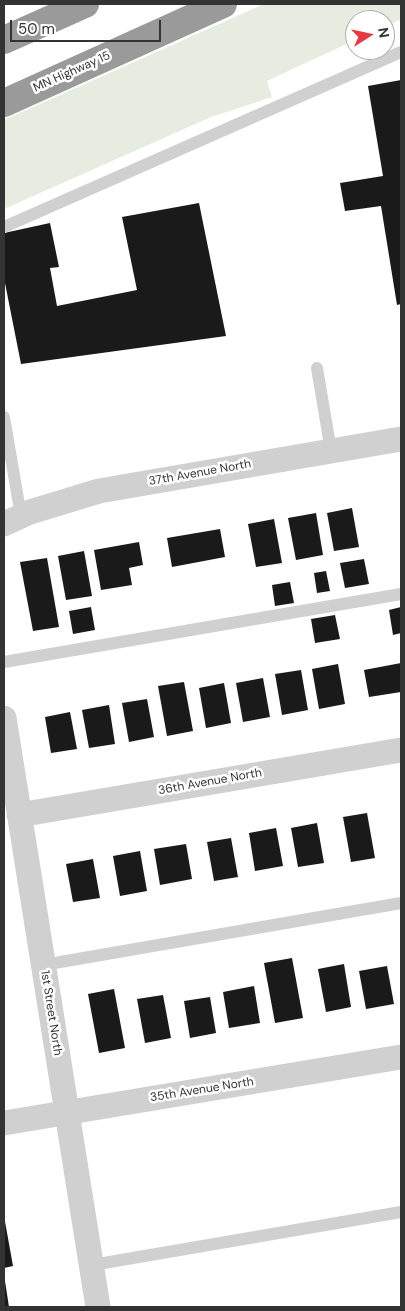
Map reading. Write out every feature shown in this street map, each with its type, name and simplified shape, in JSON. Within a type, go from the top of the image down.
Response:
[{"type":"highway","points":[[4,40],[85,4]]},
{"type":"highway","name":"MN Highway 15","points":[[4,103],[223,4]]},
{"type":"street","name":"37th Avenue North","points":[[12,520],[71,499],[122,486],[401,440]]},
{"type":"street","name":"1st Street North","points":[[4,718],[13,803],[43,964],[98,1307]]},
{"type":"street","name":"36th Avenue North","points":[[13,803],[401,750]]},
{"type":"street","name":"35th Avenue North","points":[[4,1123],[401,1057]]},
{"type":"lane","points":[[4,227],[401,52]]},
{"type":"lane","points":[[317,368],[331,451]]},
{"type":"lane","points":[[4,417],[12,520]]},
{"type":"lane","points":[[4,662],[401,594]]},
{"type":"lane","points":[[43,964],[401,903]]},
{"type":"lane","points":[[92,1264],[401,1212]]},
{"type":"shaded area","points":[[264,4],[401,4],[401,19],[395,22],[395,10],[345,10],[345,45],[267,81],[272,97],[211,117],[4,209],[4,120]]},
{"type":"building","points":[[401,80],[401,304],[397,305],[381,206],[345,211],[340,183],[383,176],[368,86]]},
{"type":"building","points":[[199,203],[226,336],[21,364],[4,278],[4,233],[50,223],[59,267],[50,268],[57,306],[137,290],[122,217]]},
{"type":"building","points":[[352,508],[359,547],[334,551],[327,513]]},
{"type":"building","points":[[316,513],[323,555],[296,560],[288,518]]},
{"type":"building","points":[[274,519],[282,563],[256,567],[248,524]]},
{"type":"building","points":[[220,529],[225,557],[172,567],[167,538]]},
{"type":"building","points":[[139,542],[143,565],[129,568],[132,585],[101,590],[94,550]]},
{"type":"building","points":[[84,551],[92,596],[66,600],[58,556]]},
{"type":"building","points":[[47,558],[59,627],[33,631],[20,562]]},
{"type":"building","points":[[364,559],[369,584],[345,588],[340,563]]},
{"type":"building","points":[[326,571],[330,591],[317,593],[314,573]]},
{"type":"building","points":[[290,582],[294,603],[275,606],[272,585]]},
{"type":"building","points":[[91,607],[95,630],[73,634],[69,611]]},
{"type":"building","points":[[401,607],[401,633],[393,635],[389,610]]},
{"type":"building","points":[[335,615],[340,639],[315,643],[311,619]]},
{"type":"building","points":[[401,663],[401,692],[369,697],[364,670]]},
{"type":"building","points":[[338,664],[345,704],[319,709],[312,669]]},
{"type":"building","points":[[301,670],[308,710],[282,715],[275,674]]},
{"type":"building","points":[[263,678],[270,717],[243,722],[236,683]]},
{"type":"building","points":[[184,682],[193,731],[167,736],[158,686]]},
{"type":"building","points":[[224,683],[231,723],[206,728],[199,688]]},
{"type":"building","points":[[147,699],[154,737],[129,742],[122,703]]},
{"type":"building","points":[[109,705],[115,744],[89,748],[82,710]]},
{"type":"building","points":[[70,712],[77,749],[51,753],[45,717]]},
{"type":"building","points":[[367,813],[375,858],[351,862],[343,817]]},
{"type":"building","points":[[317,823],[324,863],[298,867],[291,828]]},
{"type":"building","points":[[276,828],[283,866],[255,871],[249,833]]},
{"type":"building","points":[[231,838],[238,877],[214,881],[207,842]]},
{"type":"building","points":[[186,844],[192,879],[160,885],[154,849]]},
{"type":"building","points":[[140,851],[147,891],[120,896],[113,856]]},
{"type":"building","points":[[93,859],[100,898],[73,902],[66,864]]},
{"type":"building","points":[[292,958],[303,1018],[275,1023],[264,963]]},
{"type":"building","points":[[344,964],[351,1007],[326,1012],[318,969]]},
{"type":"building","points":[[387,966],[394,1004],[366,1009],[359,971]]},
{"type":"building","points":[[254,986],[260,1023],[229,1028],[223,992]]},
{"type":"building","points":[[114,989],[125,1048],[99,1053],[88,994]]},
{"type":"building","points":[[163,995],[171,1038],[145,1043],[137,999]]},
{"type":"building","points":[[210,997],[216,1033],[190,1038],[184,1001]]},
{"type":"building","points":[[4,1216],[13,1266],[4,1268]]},
{"type":"building","points":[[5,1281],[9,1307],[4,1307]]}]
